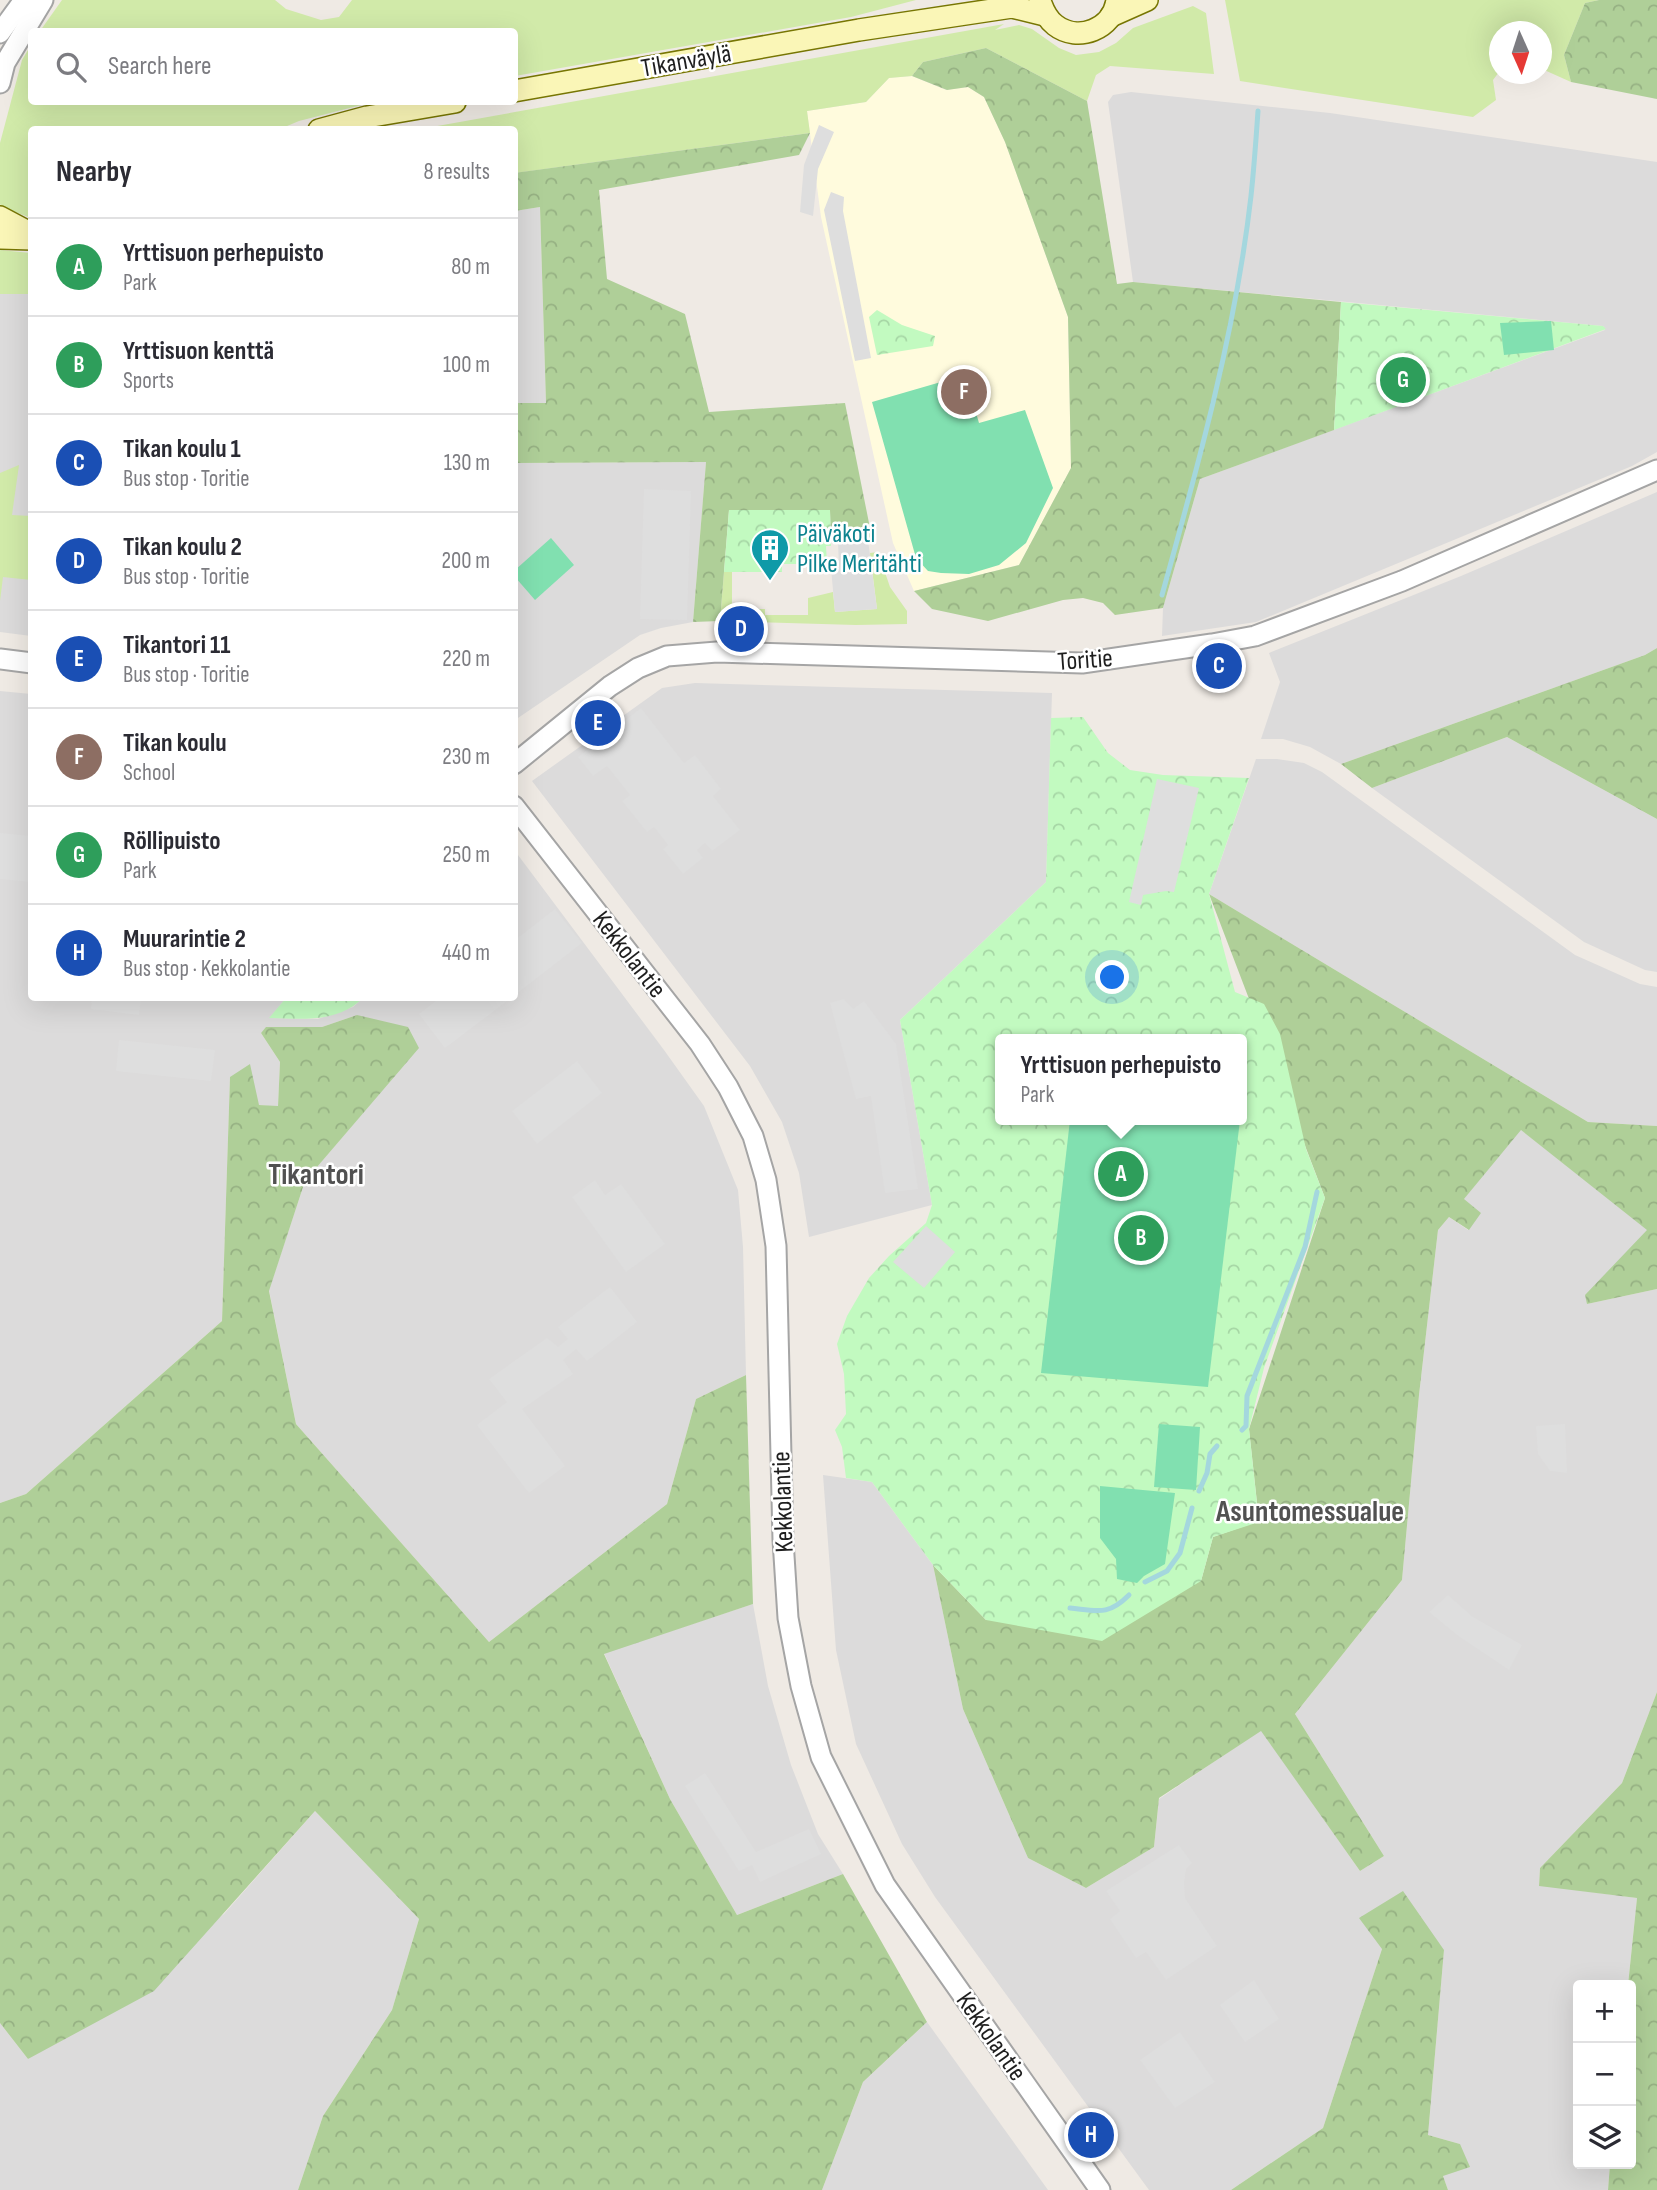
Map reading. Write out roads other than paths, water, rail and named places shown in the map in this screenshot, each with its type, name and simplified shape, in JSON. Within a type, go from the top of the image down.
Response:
[{"type":"main road","name":"Tikanväylä","points":[[859,30],[963,0]]},
{"type":"main road","points":[[1043,7],[1054,24],[1073,33],[1090,32],[1105,23],[1114,8],[1147,0]]},
{"type":"main road","name":"Tikanväylä","points":[[518,90],[859,30],[1012,8],[1043,7]]},
{"type":"main road","points":[[334,126],[367,117],[437,105]]},
{"type":"main road","points":[[0,217],[28,234]]},
{"type":"main road","points":[[0,238],[28,236]]},
{"type":"street","points":[[0,33],[24,0]]},
{"type":"street","points":[[0,83],[5,63],[43,0]]},
{"type":"street","name":"Toritie","points":[[518,761],[610,686],[638,668],[667,656],[716,652],[1082,663],[1255,636],[1414,576],[1657,470]]},
{"type":"street","points":[[0,659],[28,662]]},
{"type":"street","name":"Kekkolantie","points":[[518,811],[699,1044],[728,1087],[753,1136],[766,1180],[776,1246],[783,1540],[788,1618],[801,1686],[821,1757],[885,1885],[1100,2190]]},
{"type":"waterway","points":[[1162,595],[1226,347],[1251,196],[1258,111]]},
{"type":"waterway","points":[[1242,1430],[1246,1426],[1247,1396],[1305,1247],[1317,1192]]},
{"type":"waterway","points":[[1199,1491],[1207,1473],[1210,1454],[1217,1446]]},
{"type":"waterway","points":[[1145,1582],[1167,1571],[1180,1553],[1192,1508]]},
{"type":"waterway","points":[[1070,1608],[1095,1611],[1108,1609],[1129,1595]]},
{"type":"place","name":"Röllipuisto","points":[[1403,380]]},
{"type":"place","name":"Tikan koulu","points":[[964,392]]},
{"type":"place","name":"Päiväkoti Pilke Meritähti","points":[[770,582]]},
{"type":"place","name":"Tikan koulu 2","points":[[741,629]]},
{"type":"place","name":"Tikan koulu 1","points":[[1219,666]]},
{"type":"place","name":"Tikantori 11","points":[[598,723]]},
{"type":"place","name":"Yrttisuon perhepuisto","points":[[1121,1174]]},
{"type":"place","name":"Yrttisuon kenttä","points":[[1141,1238]]},
{"type":"place","name":"Muurarintie 2","points":[[1091,2135]]},
{"type":"district","name":"Tikantori","points":[[316,1174]]},
{"type":"district","name":"Asuntomessualue","points":[[1310,1511]]}]
